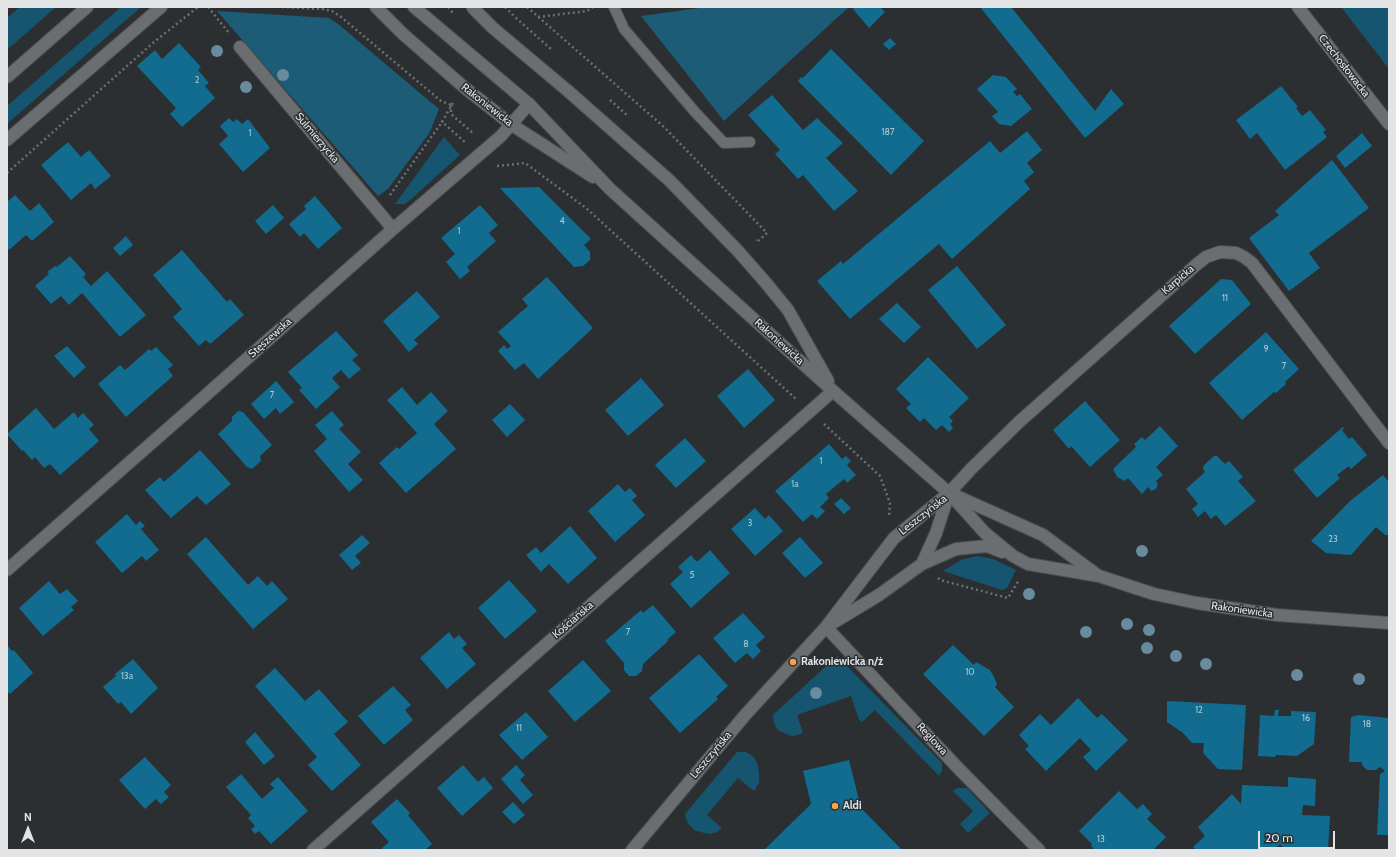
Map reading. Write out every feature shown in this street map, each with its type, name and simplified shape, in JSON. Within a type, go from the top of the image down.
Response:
[{"type":"street","points":[[7,77],[87,7]]},
{"type":"street","points":[[7,140],[161,7]]},
{"type":"street","name":"Rakoniewicka","points":[[376,7],[465,88],[512,125],[610,189]]},
{"type":"street","name":"Rakoniewicka","points":[[414,7],[529,104],[610,189],[833,391],[949,493],[985,533],[1013,556],[1028,564],[1099,576],[1154,594],[1231,609],[1277,615],[1389,623]]},
{"type":"street","points":[[472,7],[493,28],[568,91],[669,180],[738,251],[788,310],[833,391]]},
{"type":"street","name":"Czechosłowacka","points":[[1298,7],[1389,124]]},
{"type":"street","name":"Sulmierzycka","points":[[240,47],[393,229]]},
{"type":"street","name":"Stęszewska","points":[[7,570],[488,147],[512,125],[529,104]]},
{"type":"street","name":"Karpicka","points":[[949,493],[970,469],[1019,422],[1196,265],[1206,257],[1220,252],[1236,253],[1252,263],[1389,443]]},
{"type":"street","name":"Kościańska","points":[[313,850],[833,391]]},
{"type":"street","name":"Rakoniewicka","points":[[949,493],[1043,535],[1099,576]]},
{"type":"street","name":"Leszczyńska","points":[[632,850],[746,714],[826,627],[894,538],[949,493]]},
{"type":"street","name":"Leszczyńska","points":[[826,627],[879,595],[922,564],[936,533],[949,493]]},
{"type":"street","points":[[922,564],[956,550],[987,546],[1013,556]]},
{"type":"street","name":"Reglowa","points":[[826,627],[958,768],[1039,850]]},
{"type":"lane","points":[[614,7],[624,29],[695,112],[724,143],[750,142]]},
{"type":"path","points":[[7,172],[154,42],[198,7]]},
{"type":"path","points":[[208,7],[240,47]]},
{"type":"path","points":[[282,7],[332,11],[342,17],[441,101],[451,105]]},
{"type":"path","points":[[505,7],[557,54]]},
{"type":"path","points":[[527,7],[664,127],[767,233],[757,242],[752,236]]},
{"type":"path","points":[[538,18],[587,11],[593,7]]},
{"type":"path","points":[[608,98],[631,118]]},
{"type":"path","points":[[379,212],[442,122],[451,105]]},
{"type":"path","points":[[451,105],[451,114],[488,147]]},
{"type":"path","points":[[442,122],[491,166],[525,162],[586,208],[880,476],[890,503],[888,528],[894,538]]},
{"type":"shaded area","points":[[20,7],[56,7],[7,50],[7,18]]},
{"type":"shaded area","points":[[121,7],[141,7],[8,123],[7,106]]},
{"type":"shaded area","points":[[707,7],[849,7],[724,121],[641,16]]},
{"type":"shaded area","points":[[1341,7],[1389,7],[1389,69]]},
{"type":"shaded area","points":[[217,11],[329,18],[439,109],[430,132],[388,189],[378,196]]},
{"type":"shaded area","points":[[444,137],[460,155],[409,201],[404,204],[395,204]]},
{"type":"shaded area","points":[[977,556],[993,559],[1016,570],[1007,588],[1002,590],[943,571],[961,560]]},
{"type":"shaded area","points":[[837,656],[942,763],[942,771],[939,776],[875,710],[862,722],[859,720],[851,696],[797,715],[803,733],[794,736],[778,730],[774,723],[773,715]]},
{"type":"shaded area","points":[[737,752],[746,752],[753,756],[757,763],[759,783],[754,791],[738,778],[707,815],[722,828],[711,834],[694,830],[687,822],[685,814]]},
{"type":"shaded area","points":[[957,788],[967,788],[990,813],[968,833],[960,824],[973,811],[953,791]]},
{"type":"building","points":[[855,7],[880,7],[885,12],[869,28],[853,9]]},
{"type":"building","points":[[980,7],[1011,7],[1095,111],[1111,89],[1124,104],[1085,138]]},
{"type":"building","points":[[890,38],[896,44],[889,50],[883,44]]},
{"type":"building","points":[[179,43],[201,67],[198,70],[209,83],[205,86],[215,98],[182,127],[170,114],[176,108],[137,66],[155,50],[162,59]]},
{"type":"building","points":[[831,49],[924,141],[891,175],[798,81],[801,77],[803,78]]},
{"type":"building","points":[[993,75],[1006,77],[1017,89],[1013,92],[1017,96],[1020,94],[1032,109],[1011,126],[999,124],[992,116],[998,112],[977,89]]},
{"type":"building","points":[[1281,86],[1298,107],[1296,108],[1302,116],[1310,110],[1326,130],[1323,132],[1327,137],[1285,170],[1257,133],[1250,139],[1236,120]]},
{"type":"building","points":[[772,95],[803,130],[817,118],[843,143],[826,158],[858,191],[834,211],[803,175],[798,179],[775,154],[780,150],[748,115]]},
{"type":"building","points":[[229,118],[233,122],[237,119],[242,124],[248,119],[270,148],[243,172],[219,144],[228,136],[220,126]]},
{"type":"building","points":[[1027,131],[1042,150],[1027,163],[1034,172],[1024,181],[1030,189],[952,259],[939,244],[850,319],[817,281],[841,261],[843,264],[990,141],[1000,153]]},
{"type":"building","points":[[1362,133],[1372,146],[1345,168],[1336,156]]},
{"type":"building","points":[[68,142],[81,157],[89,150],[111,176],[95,189],[91,183],[71,200],[41,165]]},
{"type":"building","points":[[1332,160],[1369,208],[1309,253],[1320,268],[1289,291],[1249,238],[1279,215],[1275,211]]},
{"type":"building","points":[[539,187],[591,239],[584,245],[590,252],[590,260],[583,266],[574,267],[500,188]]},
{"type":"building","points":[[15,195],[30,211],[39,203],[54,222],[32,241],[26,235],[9,250],[7,247],[7,200],[8,201]]},
{"type":"building","points":[[315,196],[342,228],[318,249],[304,233],[300,237],[289,224],[306,209],[304,206]]},
{"type":"building","points":[[273,205],[284,218],[266,234],[255,221]]},
{"type":"building","points":[[480,205],[498,225],[489,233],[496,241],[467,267],[470,271],[460,279],[446,262],[455,254],[441,238]]},
{"type":"building","points":[[126,236],[133,245],[120,256],[113,248]]},
{"type":"building","points":[[182,250],[227,302],[230,299],[244,315],[210,344],[206,340],[199,346],[173,317],[182,309],[153,275]]},
{"type":"building","points":[[70,256],[86,274],[83,277],[91,286],[107,271],[146,315],[120,337],[82,293],[69,305],[61,296],[51,304],[35,286],[49,274],[47,272],[55,266],[57,267]]},
{"type":"building","points":[[957,266],[1006,325],[977,349],[928,290]]},
{"type":"building","points":[[547,277],[593,328],[538,379],[524,363],[515,370],[498,351],[504,345],[507,349],[511,346],[498,332],[528,306],[522,299]]},
{"type":"building","points":[[1221,279],[1232,280],[1251,304],[1195,354],[1169,326]]},
{"type":"building","points":[[417,291],[440,317],[414,340],[418,344],[409,352],[383,321]]},
{"type":"building","points":[[897,303],[921,327],[904,343],[879,319]]},
{"type":"building","points":[[336,331],[358,355],[352,360],[361,369],[349,379],[341,370],[332,378],[340,387],[316,409],[299,390],[302,388],[288,372]]},
{"type":"building","points":[[1266,332],[1299,369],[1276,393],[1274,392],[1242,420],[1209,383]]},
{"type":"building","points":[[67,346],[86,367],[74,378],[54,356]]},
{"type":"building","points":[[156,347],[173,365],[168,369],[173,376],[126,417],[98,384],[120,365],[125,370],[149,349],[151,351]]},
{"type":"building","points":[[928,357],[969,398],[949,417],[953,421],[950,424],[953,428],[949,432],[942,425],[936,430],[924,418],[920,422],[906,408],[911,404],[896,389]]},
{"type":"building","points":[[748,369],[775,400],[744,428],[717,396]]},
{"type":"building","points":[[641,378],[664,405],[628,436],[605,410]]},
{"type":"building","points":[[276,381],[294,402],[280,414],[276,408],[264,419],[251,404]]},
{"type":"building","points":[[402,387],[417,405],[431,392],[448,411],[434,424],[456,449],[406,493],[379,463],[397,447],[399,449],[417,433],[387,400]]},
{"type":"building","points":[[1085,401],[1120,440],[1090,467],[1071,446],[1069,449],[1053,430]]},
{"type":"building","points":[[510,404],[525,420],[507,437],[492,420]]},
{"type":"building","points":[[36,408],[54,429],[74,412],[78,418],[83,413],[94,425],[89,429],[99,441],[60,475],[50,464],[44,468],[35,457],[32,460],[7,434]]},
{"type":"building","points":[[238,411],[243,412],[272,445],[260,456],[261,461],[252,469],[247,467],[218,434],[232,421],[232,417]]},
{"type":"building","points":[[332,411],[344,425],[339,429],[361,452],[348,464],[363,480],[349,492],[314,451],[327,439],[315,425]]},
{"type":"building","points":[[1160,426],[1178,446],[1156,467],[1163,475],[1156,481],[1158,484],[1156,489],[1151,491],[1148,487],[1142,494],[1128,478],[1125,481],[1117,477],[1113,469],[1136,447],[1134,444],[1142,437],[1145,440]]},
{"type":"building","points":[[1343,427],[1344,428],[1342,430],[1349,439],[1352,437],[1367,455],[1351,469],[1349,466],[1337,475],[1340,478],[1317,498],[1293,470]]},
{"type":"building","points":[[685,438],[706,461],[676,488],[655,465]]},
{"type":"building","points":[[829,444],[842,459],[846,456],[851,461],[847,465],[856,475],[847,483],[844,479],[826,494],[829,498],[820,507],[825,511],[817,519],[812,514],[803,522],[775,491]]},
{"type":"building","points":[[200,450],[231,484],[206,505],[197,496],[171,518],[145,490],[160,477],[164,482]]},
{"type":"building","points":[[1214,456],[1217,456],[1225,464],[1229,461],[1243,477],[1238,481],[1256,501],[1225,526],[1216,515],[1211,519],[1205,511],[1198,517],[1192,509],[1198,504],[1186,489],[1205,472],[1203,469],[1204,465]]},
{"type":"building","points":[[1383,475],[1389,482],[1389,535],[1385,535],[1376,527],[1351,555],[1326,553],[1311,541],[1350,501]]},
{"type":"building","points":[[618,484],[625,492],[630,488],[637,496],[632,500],[645,515],[615,542],[588,511]]},
{"type":"building","points":[[841,498],[851,508],[844,514],[834,504]]},
{"type":"building","points":[[755,508],[765,519],[769,515],[783,531],[755,556],[731,529]]},
{"type":"building","points":[[127,514],[136,525],[140,521],[145,526],[141,529],[159,550],[146,561],[142,556],[122,573],[95,542]]},
{"type":"building","points":[[570,526],[597,558],[568,584],[549,564],[541,572],[526,555],[536,547],[541,553]]},
{"type":"building","points":[[362,535],[370,543],[355,556],[361,563],[352,570],[339,555]]},
{"type":"building","points":[[206,537],[248,585],[258,576],[267,586],[272,581],[288,599],[253,629],[187,554]]},
{"type":"building","points":[[800,537],[823,563],[805,578],[782,553]]},
{"type":"building","points":[[710,550],[730,573],[691,608],[670,584],[683,572],[678,567],[691,555],[696,561],[698,561]]},
{"type":"building","points":[[509,580],[537,611],[505,639],[478,608]]},
{"type":"building","points":[[49,581],[60,594],[67,589],[78,601],[71,607],[74,610],[43,636],[19,608]]},
{"type":"building","points":[[653,605],[676,632],[643,664],[642,671],[636,676],[629,676],[624,670],[624,663],[605,641],[641,610],[643,613]]},
{"type":"building","points":[[743,613],[765,637],[756,645],[761,651],[753,659],[747,653],[735,663],[713,638]]},
{"type":"building","points":[[449,632],[454,639],[459,635],[467,644],[462,648],[476,664],[447,689],[420,658]]},
{"type":"building","points":[[7,645],[12,651],[14,650],[33,673],[10,694],[7,691]]},
{"type":"building","points":[[953,645],[974,665],[976,662],[990,670],[997,684],[995,687],[1014,707],[984,736],[923,674]]},
{"type":"building","points":[[699,654],[728,686],[716,697],[718,699],[680,733],[649,698]]},
{"type":"building","points":[[133,659],[158,688],[131,714],[121,702],[118,704],[103,687],[116,676],[115,674]]},
{"type":"building","points":[[583,660],[611,691],[575,722],[548,691]]},
{"type":"building","points":[[275,668],[305,701],[319,689],[348,722],[334,734],[361,765],[332,791],[308,765],[317,757],[255,686]]},
{"type":"building","points":[[393,686],[411,705],[405,710],[413,720],[384,745],[358,716]]},
{"type":"building","points":[[1078,698],[1097,718],[1102,714],[1128,740],[1096,771],[1083,757],[1091,750],[1080,738],[1046,771],[1025,749],[1029,746],[1019,735],[1040,714],[1051,725]]},
{"type":"building","points":[[1167,701],[1246,705],[1242,770],[1218,769],[1203,753],[1204,743],[1192,743],[1183,733],[1167,722]]},
{"type":"building","points":[[1275,710],[1279,710],[1278,716],[1291,716],[1291,711],[1316,712],[1314,744],[1297,756],[1258,756],[1260,715],[1274,716]]},
{"type":"building","points":[[526,712],[548,737],[522,760],[499,735]]},
{"type":"building","points":[[1358,715],[1389,718],[1389,835],[1377,835],[1380,774],[1385,771],[1380,767],[1376,770],[1367,770],[1362,765],[1362,762],[1349,762],[1351,717]]},
{"type":"building","points":[[255,732],[275,756],[264,765],[245,742]]},
{"type":"building","points":[[145,757],[171,785],[164,792],[169,797],[161,804],[156,799],[145,809],[119,780]]},
{"type":"building","name":"Aldi","points":[[849,760],[861,808],[902,850],[764,850],[811,804],[803,771]]},
{"type":"building","points":[[463,765],[478,782],[484,777],[493,788],[462,816],[437,788]]},
{"type":"building","points":[[516,765],[525,775],[520,780],[533,795],[523,804],[501,779]]},
{"type":"building","points":[[241,774],[262,799],[274,788],[270,784],[278,777],[308,811],[271,844],[259,831],[255,834],[251,829],[255,826],[248,818],[251,815],[226,787]]},
{"type":"building","points":[[1288,777],[1316,779],[1315,806],[1303,805],[1302,815],[1330,816],[1328,850],[1286,850],[1280,844],[1274,850],[1196,850],[1193,847],[1205,836],[1198,827],[1232,794],[1241,804],[1242,785],[1288,787]]},
{"type":"building","points":[[1119,791],[1137,809],[1143,804],[1152,814],[1147,819],[1166,837],[1153,850],[1095,850],[1091,846],[1092,844],[1079,831]]},
{"type":"building","points":[[397,799],[410,813],[408,815],[432,844],[425,850],[383,850],[382,848],[389,842],[371,822]]},
{"type":"building","points":[[513,802],[525,815],[514,824],[502,812]]},
{"type":"place","name":"Rakoniewicka n/ż","points":[[793,662]]},
{"type":"place","name":"Aldi","points":[[835,806]]}]
